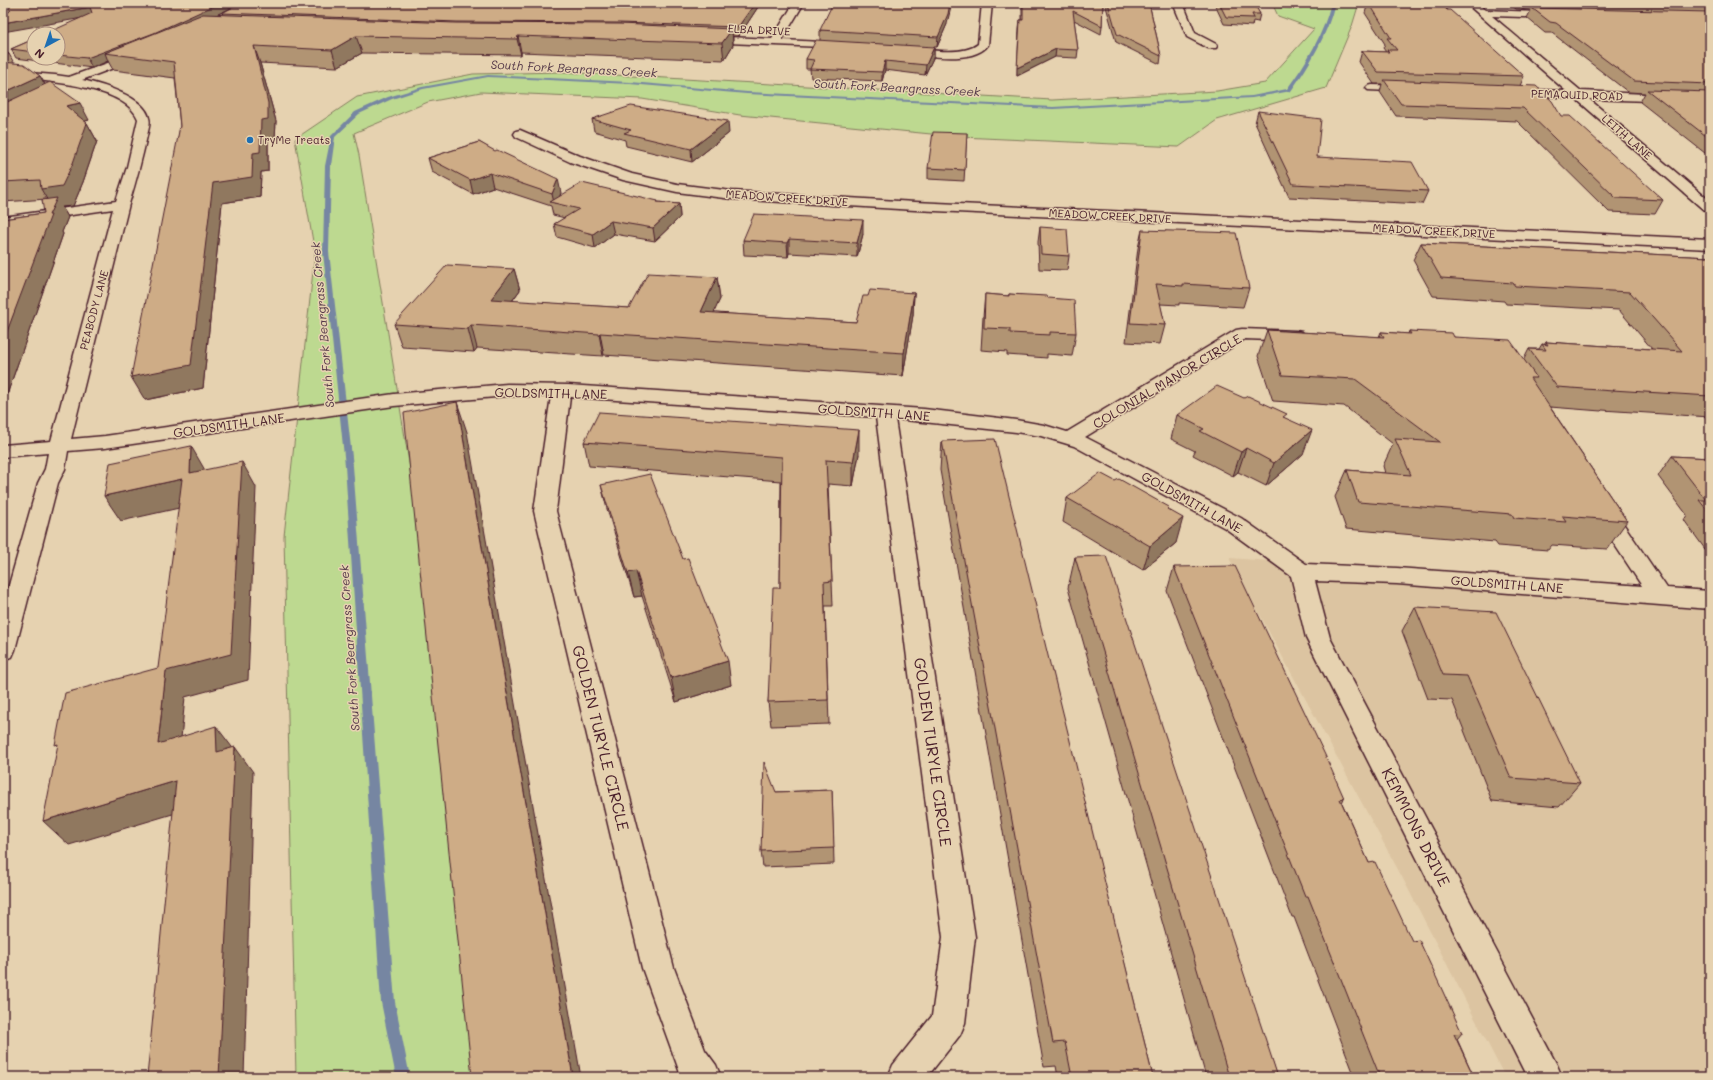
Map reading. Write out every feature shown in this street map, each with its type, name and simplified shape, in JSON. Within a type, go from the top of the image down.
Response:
[{"type":"street","points":[[776,42],[799,3]]},
{"type":"street","points":[[890,49],[956,53],[974,52],[983,45],[987,3]]},
{"type":"street","points":[[1178,3],[1191,35],[1212,46]]},
{"type":"street","name":"LEITH LANE","points":[[1471,3],[1710,208]]},
{"type":"street","points":[[1483,13],[1571,16]]},
{"type":"street","points":[[3,14],[9,18],[3,23]]},
{"type":"street","name":"ELBA DRIVE","points":[[691,39],[776,42],[852,47]]},
{"type":"street","points":[[68,86],[146,52]]},
{"type":"street","name":"PEABODY LANE","points":[[3,74],[34,76],[68,86],[87,84],[117,95],[135,105],[144,119],[134,167],[122,204],[64,423],[55,469],[48,483],[3,650]]},
{"type":"street","points":[[1372,88],[1420,89]]},
{"type":"street","name":"PEMAQUID ROAD","points":[[1499,92],[1710,100]]},
{"type":"street","name":"MEADOW CREEK DRIVE","points":[[520,134],[575,159],[628,177],[677,188],[732,195],[915,206],[1710,244]]},
{"type":"street","points":[[3,221],[122,204]]},
{"type":"street","name":"COLONIAL MANOR CIRCLE","points":[[1070,438],[1242,334],[1313,337]]},
{"type":"street","name":"GOLDSMITH LANE","points":[[3,451],[105,442],[394,400],[507,390],[561,390],[924,415],[1016,426],[1070,438],[1101,452],[1233,523],[1301,572],[1397,576],[1710,600]]},
{"type":"street","name":"GOLDEN TURYLE CIRCLE","points":[[561,390],[545,512],[658,968],[692,1061],[704,1077]]},
{"type":"street","name":"GOLDEN TURYLE CIRCLE","points":[[886,413],[959,937],[948,1023],[904,1077]]},
{"type":"street","points":[[1594,497],[1660,596]]},
{"type":"street","name":"KEMMONS DRIVE","points":[[1301,572],[1318,638],[1545,1077]]},
{"type":"shaded area","points":[[1229,558],[1710,592],[1710,1077],[1505,1077],[1402,877]]},
{"type":"green space","points":[[1272,3],[1359,3],[1352,26],[1326,88],[1217,120],[1179,147],[961,137],[740,115],[642,99],[481,92],[428,102],[354,133],[359,155],[509,1077],[296,1077],[284,536],[315,253],[295,139],[357,97],[473,74],[561,72],[1052,100],[1217,91],[1265,83],[1314,29],[1278,16]]},
{"type":"building","points":[[220,3],[154,33],[87,58],[66,56],[66,26],[63,26],[92,13],[90,7],[3,23],[3,17],[11,10],[3,4]]},
{"type":"building","points":[[241,3],[755,3],[738,27],[620,23],[457,22],[222,13]]},
{"type":"building","points":[[833,3],[950,3],[948,14],[938,37],[820,30]]},
{"type":"building","points":[[1023,3],[1103,3],[1102,26],[1073,11],[1078,50],[1056,49],[1017,68],[1020,20],[1023,20]]},
{"type":"building","points":[[1108,3],[1149,3],[1161,56],[1117,34]]},
{"type":"building","points":[[1219,3],[1254,3],[1260,14],[1252,14],[1254,18],[1226,17]]},
{"type":"building","points":[[1369,3],[1441,3],[1447,10],[1450,10],[1524,76],[1378,72],[1362,51],[1389,52],[1387,50],[1397,50],[1387,38],[1391,38]]},
{"type":"building","points":[[1532,8],[1710,12],[1710,84],[1634,81],[1556,23],[1550,22]]},
{"type":"building","points":[[203,14],[455,23],[619,24],[732,29],[722,43],[518,36],[517,39],[356,36],[332,50],[254,46],[268,103],[268,119],[261,120],[260,152],[253,153],[252,177],[213,183],[191,365],[131,377],[180,126],[174,62],[105,53]]},
{"type":"building","points":[[816,40],[934,47],[926,65],[885,61],[882,72],[810,69],[814,60],[806,59]]},
{"type":"building","points":[[26,42],[26,51],[11,49]]},
{"type":"building","points":[[3,50],[9,54],[3,54]]},
{"type":"building","points":[[3,62],[24,64],[40,76],[3,93]]},
{"type":"building","points":[[1384,80],[1536,86],[1552,101],[1561,116],[1570,116],[1663,200],[1616,198],[1523,108],[1401,104]]},
{"type":"building","points":[[50,82],[80,103],[66,106],[87,123],[73,163],[62,186],[41,189],[40,180],[3,182],[3,104]]},
{"type":"building","points":[[1647,90],[1710,92],[1710,139]]},
{"type":"building","points":[[631,106],[728,121],[691,149],[624,133],[631,130],[592,119]]},
{"type":"building","points":[[1258,111],[1321,119],[1317,157],[1412,162],[1428,191],[1293,184]]},
{"type":"building","points":[[933,132],[967,133],[965,170],[928,168]]},
{"type":"building","points":[[479,142],[495,151],[497,150],[558,179],[552,194],[490,173],[470,180],[428,158]]},
{"type":"building","points":[[582,183],[658,201],[657,202],[679,204],[653,228],[611,221],[593,234],[554,224],[579,209],[550,202]]},
{"type":"building","points":[[57,198],[49,215],[51,215],[3,342],[3,219],[44,213],[42,200]]},
{"type":"building","points":[[754,214],[863,220],[857,243],[789,239],[787,243],[743,240]]},
{"type":"building","points":[[1040,227],[1067,229],[1069,256],[1041,254]]},
{"type":"building","points":[[1142,230],[1236,233],[1249,288],[1156,284],[1165,325],[1130,323]]},
{"type":"building","points":[[1421,243],[1710,257],[1710,396],[1557,387],[1529,349],[1546,350],[1542,344],[1548,345],[1546,342],[1682,351],[1630,292],[1515,286],[1513,283],[1441,278]]},
{"type":"building","points":[[447,265],[514,269],[491,299],[629,308],[648,273],[717,277],[701,312],[856,322],[863,296],[868,296],[870,290],[914,293],[904,353],[471,325],[468,329],[394,324]]},
{"type":"building","points":[[985,294],[1009,296],[1009,294],[1047,296],[1048,298],[1074,300],[1076,333],[1050,332],[1050,335],[1010,333],[1010,329],[984,328]]},
{"type":"building","points":[[1267,330],[1384,337],[1381,332],[1411,334],[1409,331],[1452,333],[1454,337],[1510,340],[1537,378],[1530,378],[1627,521],[1562,516],[1566,522],[1514,518],[1512,514],[1358,502],[1347,470],[1411,475],[1395,439],[1440,442],[1355,379],[1282,375]]},
{"type":"building","points":[[1217,386],[1244,398],[1248,396],[1287,414],[1283,417],[1312,430],[1274,463],[1246,448],[1241,452],[1200,431],[1204,429],[1177,415]]},
{"type":"building","points":[[457,402],[573,1077],[472,1077],[404,413]]},
{"type":"building","points":[[599,412],[859,430],[853,462],[826,460],[832,581],[824,582],[828,700],[768,702],[773,588],[780,588],[782,457],[584,442]]},
{"type":"building","points":[[995,439],[1153,1077],[1072,1077],[1065,1042],[1053,1043],[942,441]]},
{"type":"building","points":[[191,446],[190,473],[242,462],[231,654],[166,671],[158,744],[216,726],[217,752],[235,747],[219,1077],[147,1077],[176,781],[43,821],[58,744],[55,745],[65,693],[158,668],[182,479],[104,496],[110,463]]},
{"type":"building","points":[[1672,456],[1710,458],[1710,514],[1699,500],[1706,500]]},
{"type":"building","points":[[1100,473],[1115,481],[1119,479],[1169,507],[1167,509],[1183,518],[1150,546],[1067,498]]},
{"type":"building","points":[[650,474],[683,559],[688,558],[728,661],[671,678],[636,571],[628,573],[601,485]]},
{"type":"building","points":[[1106,556],[1278,1077],[1229,1077],[1075,557]]},
{"type":"building","points":[[1235,566],[1325,755],[1344,798],[1340,799],[1369,863],[1375,862],[1412,941],[1419,940],[1462,1033],[1454,1034],[1474,1077],[1380,1077],[1308,896],[1305,896],[1174,567]]},
{"type":"building","points":[[1415,607],[1496,612],[1580,783],[1511,778],[1467,676],[1443,675]]},
{"type":"building","points":[[764,762],[776,792],[832,790],[834,848],[761,851]]},
{"type":"waterway","name":"South Fork Beargrass Creek","points":[[403,1077],[388,1002],[349,466],[326,252],[328,166],[333,137],[357,113],[390,98],[422,88],[488,76],[630,83],[747,93],[1053,108],[1252,97],[1289,90],[1316,49],[1326,26],[1333,3]]},
{"type":"place","name":"TryMe Treats","points":[[250,140]]}]
